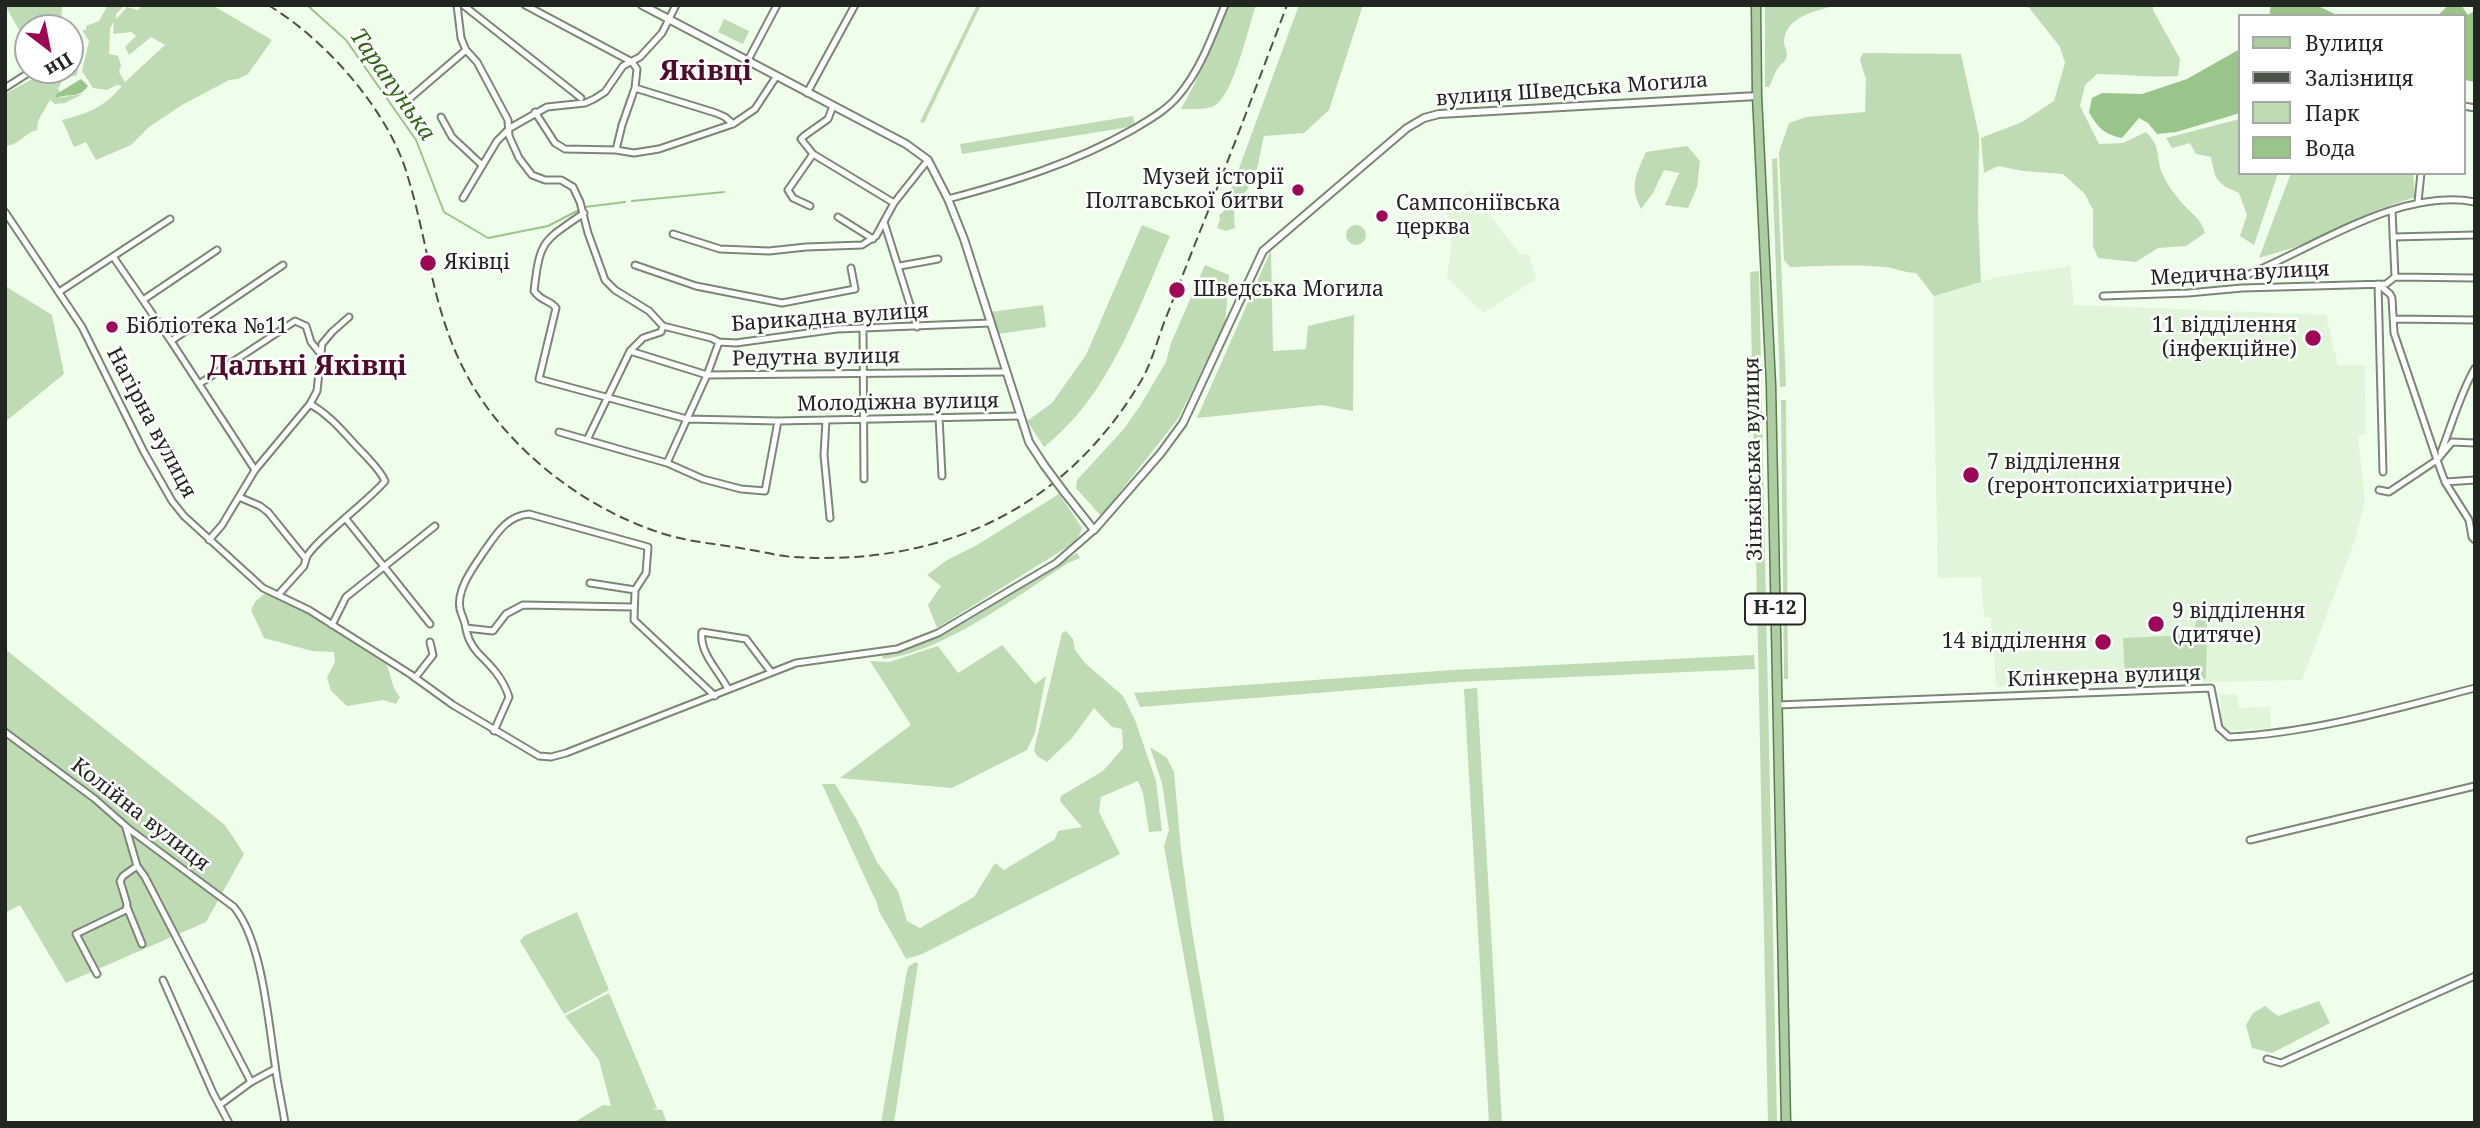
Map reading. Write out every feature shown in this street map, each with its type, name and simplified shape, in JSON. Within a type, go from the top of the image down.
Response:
[{"type":"main road","name":"Зіньківська вулиця","points":[[1756,5],[1757,96],[1771,385],[1786,1123]]},
{"type":"street","name":"Барикадна вулиця","points":[[460,5],[461,38],[508,120],[509,136],[519,158],[532,175],[545,180],[561,180],[573,187],[605,281],[649,312],[663,326],[719,342],[736,343],[837,329],[990,323]]},
{"type":"street","points":[[460,5],[581,98]]},
{"type":"street","points":[[525,5],[632,62],[637,69],[635,88],[629,110],[621,125],[616,150]]},
{"type":"street","points":[[494,731],[509,697],[506,686],[494,667],[469,640],[460,600],[470,573],[504,524],[517,517],[529,514],[648,547],[646,573],[635,590],[634,620],[715,696],[796,663],[897,649],[938,633],[1056,564],[1094,530],[1029,442],[964,239],[928,160],[906,144],[642,5]]},
{"type":"street","points":[[463,198],[497,141],[510,128],[535,111],[585,103],[605,92],[623,66],[640,57],[662,33],[676,5]]},
{"type":"street","points":[[747,62],[776,5]]},
{"type":"street","points":[[807,93],[855,5]]},
{"type":"street","points":[[948,199],[1072,161],[1161,112],[1181,93],[1203,58],[1225,5]]},
{"type":"street","points":[[410,98],[466,50]]},
{"type":"street","points":[[535,111],[555,143],[565,149],[634,153],[659,149],[733,124],[755,108],[776,77]]},
{"type":"street","points":[[635,88],[716,113],[733,124]]},
{"type":"street","name":"вулиця Шведська Могила","points":[[1094,530],[1161,453],[1183,423],[1263,251],[1408,128],[1424,118],[1439,114],[1757,96]]},
{"type":"street","points":[[832,106],[828,119],[802,139],[813,154],[894,204]]},
{"type":"street","points":[[441,117],[452,137],[482,164]]},
{"type":"street","points":[[810,206],[793,198],[788,190],[813,154]]},
{"type":"street","points":[[673,234],[720,249],[769,251],[862,244],[873,239],[894,204],[928,160]]},
{"type":"street","points":[[2418,202],[2421,175]]},
{"type":"street","points":[[2247,275],[2285,260],[2362,221],[2392,210],[2418,202],[2475,202]]},
{"type":"street","points":[[2392,210],[2395,278],[2475,278]]},
{"type":"street","name":"Нагірна вулиця","points":[[5,212],[82,327],[134,432],[163,485],[184,516],[263,588],[332,625],[494,731],[539,756],[551,757],[566,753],[715,696]]},
{"type":"street","name":"Молодіжна вулиця","points":[[584,213],[549,237],[541,248],[534,291],[540,300],[553,304],[556,308],[539,379],[687,419],[778,421],[1019,416]]},
{"type":"street","points":[[838,217],[873,239]]},
{"type":"street","points":[[60,292],[170,219]]},
{"type":"street","points":[[884,222],[917,327]]},
{"type":"street","points":[[2393,237],[2475,235]]},
{"type":"street","points":[[143,300],[217,250]]},
{"type":"street","points":[[114,258],[255,470]]},
{"type":"street","points":[[900,266],[938,259]]},
{"type":"street","points":[[171,341],[283,265]]},
{"type":"street","points":[[635,265],[696,286],[782,303],[855,289],[851,268]]},
{"type":"street","name":"Медична вулиця","points":[[2104,296],[2242,288],[2378,285],[2386,284],[2395,278]]},
{"type":"street","points":[[2378,285],[2392,298],[2394,333],[2437,460],[2445,482],[2469,520],[2475,540]]},
{"type":"street","points":[[2378,285],[2383,471]]},
{"type":"street","points":[[209,540],[222,525],[255,470],[310,404],[317,391],[322,344],[332,331],[349,317]]},
{"type":"street","points":[[2394,319],[2475,320]]},
{"type":"street","points":[[199,384],[295,321],[306,326],[311,342],[320,353]]},
{"type":"street","points":[[587,440],[631,351],[643,338],[661,332],[663,326]]},
{"type":"street","points":[[863,328],[864,479]]},
{"type":"street","points":[[559,432],[667,463],[719,342]]},
{"type":"street","name":"Редутна вулиця","points":[[631,351],[707,375],[1005,372]]},
{"type":"street","points":[[2437,460],[2458,410],[2464,388],[2475,368]]},
{"type":"street","points":[[278,595],[304,566],[310,550],[385,481],[371,460],[346,433],[324,412],[310,404]]},
{"type":"street","points":[[939,417],[942,476]]},
{"type":"street","points":[[826,420],[824,454],[830,519]]},
{"type":"street","name":"Молодіжна вулиця","points":[[667,463],[703,479],[741,489],[765,491],[778,421]]},
{"type":"street","points":[[2379,490],[2389,492],[2437,460],[2452,442],[2475,443]]},
{"type":"street","points":[[2445,482],[2475,480]]},
{"type":"street","points":[[239,497],[268,512],[306,559]]},
{"type":"street","points":[[346,519],[430,624]]},
{"type":"street","points":[[332,625],[346,597],[435,526]]},
{"type":"street","points":[[590,583],[635,590]]},
{"type":"street","points":[[466,628],[493,631],[506,614],[523,605],[633,607]]},
{"type":"street","points":[[728,689],[712,664],[701,638],[702,632],[746,639],[771,673]]},
{"type":"street","points":[[415,678],[433,655],[430,642]]},
{"type":"street","name":"Клінкерна вулиця","points":[[1777,705],[2211,688],[2219,728],[2228,737],[2315,728],[2475,688]]},
{"type":"street","name":"Колійна вулиця","points":[[5,732],[234,907],[248,930],[264,992],[275,1069]]},
{"type":"street","points":[[2250,840],[2475,786]]},
{"type":"street","points":[[125,825],[137,866],[251,1082]]},
{"type":"street","points":[[137,866],[120,881],[142,944]]},
{"type":"street","points":[[97,974],[76,934],[123,912],[127,907]]},
{"type":"street","points":[[2267,1059],[2281,1063],[2475,976]]},
{"type":"street","points":[[163,980],[229,1123]]},
{"type":"street","points":[[221,1104],[251,1082],[275,1069],[285,1123]]},
{"type":"shaded area","points":[[1471,190],[1520,254],[1529,254],[1536,279],[1483,313],[1447,277],[1454,225],[1445,212]]},
{"type":"shaded area","points":[[2070,266],[2074,305],[2326,315],[2338,365],[2365,365],[2366,434],[2358,435],[2365,502],[2355,540],[2302,680],[1996,687],[1991,617],[1984,617],[1981,577],[1938,578],[1934,296],[1998,277]]},
{"type":"shaded area","points":[[2237,694],[2239,708],[2270,707],[2271,728],[2229,731],[2222,725],[2220,695]]},
{"type":"green space","points":[[5,5],[62,5],[62,14],[14,14],[14,21]]},
{"type":"green space","points":[[108,5],[125,5],[116,14],[116,19],[127,7],[138,10],[142,5],[212,5],[272,40],[248,74],[229,80],[182,105],[149,127],[131,145],[96,160],[86,142],[74,147],[62,120],[95,109],[122,86],[116,85],[107,90],[93,88],[84,74],[89,41],[84,33],[86,26],[99,21]],"holes":[[[114,22],[113,34],[131,32],[136,36],[125,47],[129,55],[151,37],[165,45],[125,82],[119,72],[121,65],[118,56],[109,54],[110,28]]]},
{"type":"green space","points":[[977,5],[981,5],[924,123],[920,122]]},
{"type":"green space","points":[[1228,5],[1256,5],[1240,60],[1228,89],[1214,106],[1181,109],[1193,87]]},
{"type":"green space","points":[[1299,5],[1363,5],[1329,110],[1304,133],[1264,136],[1254,177],[1236,205],[1235,228],[1226,231],[1217,228],[1219,215],[1223,212]]},
{"type":"green space","points":[[1765,5],[1836,5],[1811,12],[1790,26],[1784,42],[1787,56],[1769,87],[1765,87]]},
{"type":"green space","points":[[2027,5],[2153,5],[2153,10],[2180,59],[2178,76],[2097,74],[2085,85],[2080,106],[2099,144],[2123,143],[2146,132],[2155,144],[2161,171],[2168,184],[2199,220],[2205,233],[2186,246],[2158,248],[2136,262],[2098,258],[2093,246],[2093,210],[2085,194],[2063,174],[1998,166],[1984,173],[1981,138],[2022,122],[2054,101],[2065,63],[2060,47]]},
{"type":"green space","points":[[724,19],[749,31],[743,44],[718,32]]},
{"type":"green space","points":[[1863,53],[1961,54],[1979,136],[1981,282],[1934,296],[1916,273],[1872,266],[1790,267],[1784,260],[1779,152],[1789,123],[1806,117],[1865,112],[1866,79],[1860,60]]},
{"type":"green space","points":[[23,84],[60,84],[58,89],[61,93],[55,95],[56,98],[83,94],[65,103],[55,104],[50,100],[38,121],[37,130],[5,146],[5,94]]},
{"type":"green space","points":[[1133,116],[1135,126],[962,154],[960,144]]},
{"type":"green space","points":[[2238,120],[2238,175],[2277,175],[2254,245],[2240,236],[2247,215],[2239,193],[2218,180],[2211,157],[2196,154],[2190,143],[2172,148],[2166,138]]},
{"type":"green space","points":[[1687,146],[1700,161],[1697,187],[1688,208],[1665,205],[1679,173],[1664,170],[1653,193],[1641,209],[1635,187],[1646,152]]},
{"type":"green space","points":[[1777,158],[1786,386],[1780,387],[1772,159]]},
{"type":"green space","points":[[2290,175],[2413,175],[2415,197],[2377,210],[2302,245],[2259,258]]},
{"type":"green space","points":[[1142,225],[1170,236],[1133,322],[1087,403],[1044,447],[1027,421],[1052,403],[1086,355]]},
{"type":"green space","points":[[1352,225],[1360,225],[1366,235],[1360,245],[1352,245],[1346,239],[1346,231]]},
{"type":"green space","points":[[1271,250],[1273,351],[1306,349],[1308,326],[1354,315],[1353,411],[1322,405],[1197,418]]},
{"type":"green space","points":[[1205,265],[1229,275],[1225,323],[1178,419],[1101,516],[1076,488],[1077,480],[1123,430],[1140,406],[1166,362],[1171,343]]},
{"type":"green space","points":[[1759,271],[1777,1123],[1768,1123],[1750,272]]},
{"type":"green space","points":[[5,286],[52,315],[64,374],[5,422]]},
{"type":"green space","points":[[1043,305],[1046,327],[998,334],[991,312]]},
{"type":"green space","points":[[1781,400],[1786,400],[1788,679],[1784,679]]},
{"type":"green space","points":[[1059,494],[1082,528],[1077,541],[937,628],[928,605],[941,586],[927,575],[947,560],[977,545]]},
{"type":"green space","points":[[1077,553],[1080,558],[1068,563],[979,621],[930,646],[883,659],[882,656],[920,644],[967,621]]},
{"type":"green space","points":[[265,593],[292,604],[386,664],[400,697],[396,704],[383,700],[347,706],[331,691],[327,677],[335,662],[334,652],[312,651],[264,638],[251,610]]},
{"type":"green space","points":[[2199,614],[2207,615],[2206,679],[2125,681],[2123,638],[2192,635]]},
{"type":"green space","points":[[1066,631],[1085,663],[1123,696],[1135,720],[1156,781],[1162,831],[1149,832],[1143,793],[1138,781],[1101,797],[1099,812],[1120,854],[922,954],[906,959],[880,912],[822,784],[835,784],[857,820],[877,862],[898,891],[907,921],[920,928],[974,897],[995,863],[1004,870],[1055,839],[1058,831],[1082,827],[1060,801],[1061,796],[1103,771],[1123,748],[1122,729],[1112,727],[1094,708],[1072,738],[1047,762],[1037,756],[1034,750],[1062,633]]},
{"type":"green space","points":[[1002,645],[1035,684],[1046,676],[1035,733],[1027,750],[952,788],[840,778],[911,725],[870,661],[889,662],[938,646],[958,673]]},
{"type":"green space","points":[[5,649],[225,825],[244,854],[206,922],[66,983],[20,905],[5,913]]},
{"type":"green space","points":[[1754,655],[1755,669],[1455,682],[1140,707],[1134,693],[1453,670]]},
{"type":"green space","points":[[1477,688],[1502,1123],[1489,1123],[1464,689]]},
{"type":"green space","points":[[1150,747],[1167,758],[1174,772],[1192,931],[1225,1123],[1214,1123],[1164,846],[1169,830],[1162,783]]},
{"type":"green space","points":[[577,912],[609,990],[564,1014],[520,941],[524,936]]},
{"type":"green space","points":[[916,962],[918,964],[894,1123],[881,1123],[907,971],[909,966]]},
{"type":"green space","points":[[609,993],[657,1108],[651,1109],[662,1110],[667,1123],[573,1123],[603,1105],[611,1106],[599,1060],[565,1016]]},
{"type":"green space","points":[[2319,1001],[2330,1023],[2272,1053],[2252,1048],[2246,1025],[2253,1013],[2265,1006],[2278,1016]]},
{"type":"water","points":[[2271,5],[2316,5],[2335,14],[2269,14]]},
{"type":"water","points":[[2449,5],[2461,5],[2468,15],[2475,10],[2475,82],[2466,80],[2466,14],[2439,14]]},
{"type":"water","points":[[2238,50],[2238,114],[2176,132],[2157,134],[2148,123],[2139,118],[2122,138],[2102,130],[2089,112],[2092,98],[2102,93],[2142,94],[2187,79]]},
{"type":"water","points":[[84,82],[88,86],[77,94],[56,98],[55,95],[73,84]]},
{"type":"waterway","name":"Тарапунька","points":[[307,5],[346,40],[416,140],[444,212],[488,238],[548,226],[579,210]]},
{"type":"waterway","name":"Тарапунька","points":[[632,201],[724,192]]},
{"type":"waterway","name":"Тарапунька","points":[[585,207],[625,202]]},
{"type":"railway","points":[[268,5],[290,19],[332,57],[370,101],[385,125],[407,174],[436,293],[455,350],[468,378],[486,406],[522,448],[543,467],[588,499],[638,525],[664,534],[788,556],[848,557],[899,551],[948,539],[994,521],[1036,496],[1075,464],[1110,426],[1141,381],[1148,366],[1287,5]]},
{"type":"place","name":"Музей історії Полтавської битви","points":[[1298,190]]},
{"type":"place","name":"Сампсоніївська церква","points":[[1382,216]]},
{"type":"place","name":"Яківці","points":[[428,263]]},
{"type":"place","name":"Шведська Могила","points":[[1177,290]]},
{"type":"place","name":"Бібліотека №11","points":[[112,327]]},
{"type":"place","name":"11 відділення (інфекційне)","points":[[2313,338]]},
{"type":"place","name":"7 відділення (геронтопсихіатричне)","points":[[1971,475]]},
{"type":"place","name":"9 відділення (дитяче)","points":[[2156,624]]},
{"type":"place","name":"14 відділення","points":[[2103,642]]},
{"type":"district","name":"Яківці","points":[[706,72]]},
{"type":"district","name":"Дальні Яківці","points":[[307,367]]}]
